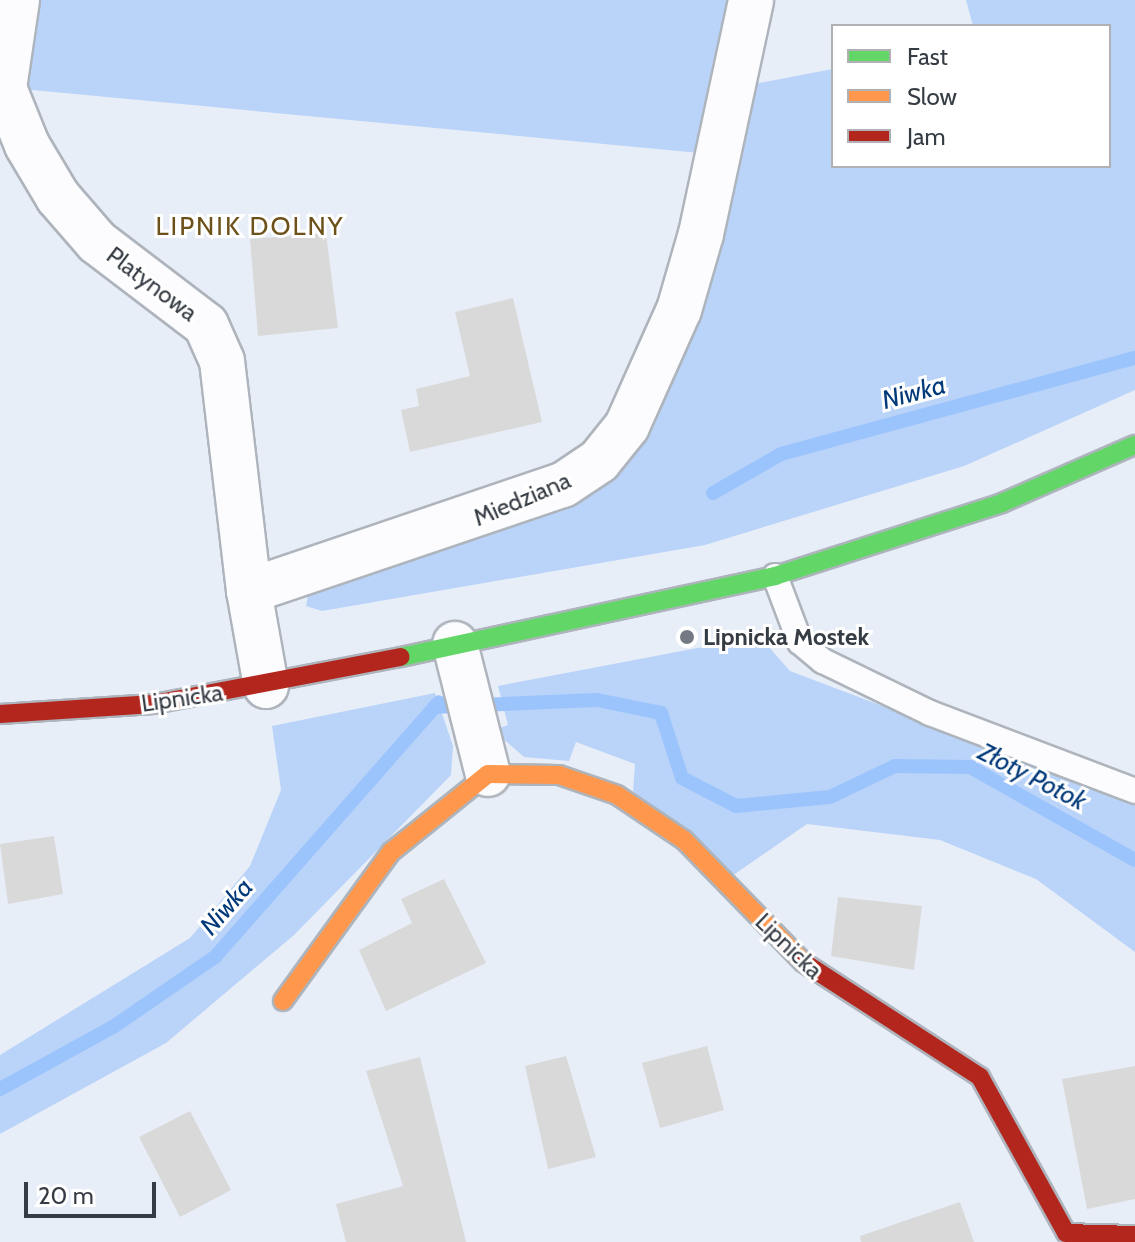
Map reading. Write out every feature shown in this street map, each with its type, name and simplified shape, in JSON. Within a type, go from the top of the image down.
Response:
[{"type":"street","name":"Platynowa","points":[[17,0],[2,88],[58,197],[97,242],[206,325],[232,413],[249,591]]},
{"type":"street","name":"Miedziana","points":[[249,591],[513,506],[599,461],[627,426],[679,310],[751,0]]},
{"type":"street","name":"Lipnicka","points":[[0,714],[154,704],[266,686],[460,664],[775,576],[1002,503],[1135,445]]},
{"type":"street","points":[[249,591],[266,686]]},
{"type":"street","points":[[283,1001],[391,852],[484,761],[460,664]]},
{"type":"street","name":"Lipnicka","points":[[484,761],[559,775],[617,795],[684,840],[816,976],[953,1053],[999,1104],[1066,1237],[1135,1235]]},
{"type":"lane","points":[[775,576],[800,642],[823,661],[930,713],[1135,791]]},
{"type":"shaded area","points":[[34,0],[731,0],[700,153],[22,89]]},
{"type":"shaded area","points":[[966,0],[1135,0],[1135,390],[964,466],[705,545],[322,611],[306,606],[308,595],[565,509],[614,481],[642,446],[700,315],[754,84],[831,69],[831,168],[1111,168],[1111,24],[972,24]]},
{"type":"shaded area","points":[[745,639],[768,646],[790,671],[1135,802],[1135,952],[1036,879],[940,840],[807,824],[732,876],[633,791],[635,764],[576,742],[569,761],[524,757],[493,730],[508,725],[498,686]]},
{"type":"shaded area","points":[[435,693],[453,746],[451,775],[294,935],[166,1043],[0,1134],[0,1055],[190,938],[250,866],[281,790],[272,726]]},
{"type":"building","points":[[326,233],[338,328],[258,336],[250,239]]},
{"type":"building","points":[[513,298],[542,422],[410,452],[401,410],[419,406],[416,389],[470,376],[455,312]]},
{"type":"building","points":[[54,836],[63,894],[8,904],[0,844]]},
{"type":"building","points":[[444,879],[486,963],[386,1011],[359,950],[412,923],[401,899]]},
{"type":"building","points":[[838,897],[922,906],[914,970],[831,956]]},
{"type":"building","points":[[707,1046],[724,1110],[660,1128],[642,1063]]},
{"type":"building","points":[[566,1056],[596,1157],[548,1169],[525,1066]]},
{"type":"building","points":[[420,1057],[466,1242],[346,1242],[336,1204],[403,1186],[366,1071]]},
{"type":"building","points":[[1135,1066],[1135,1199],[1087,1209],[1062,1079]]},
{"type":"building","points":[[190,1111],[231,1190],[180,1217],[139,1137]]},
{"type":"building","points":[[960,1202],[974,1242],[861,1242],[860,1236]]},
{"type":"waterway","name":"Niwka","points":[[713,493],[781,454],[1135,358]]},
{"type":"waterway","name":"Złoty Potok","points":[[434,707],[597,700],[661,713],[682,778],[736,806],[830,797],[895,766],[970,767],[1135,860]]},
{"type":"waterway","name":"Niwka","points":[[0,1089],[113,1027],[215,957],[439,702]]},
{"type":"traffic: fast","points":[[401,657],[775,576],[1002,503],[1135,445]]},
{"type":"traffic: slow","points":[[283,1001],[391,852],[488,774],[559,775],[617,795],[684,840],[803,962]]},
{"type":"traffic: jam","points":[[0,714],[154,704],[401,657]]},
{"type":"traffic: jam","points":[[803,962],[980,1077],[1066,1233],[1135,1235]]},
{"type":"place","name":"Lipnicka Mostek","points":[[687,637]]},
{"type":"district","name":"LIPNIK DOLNY","points":[[250,227]]}]
